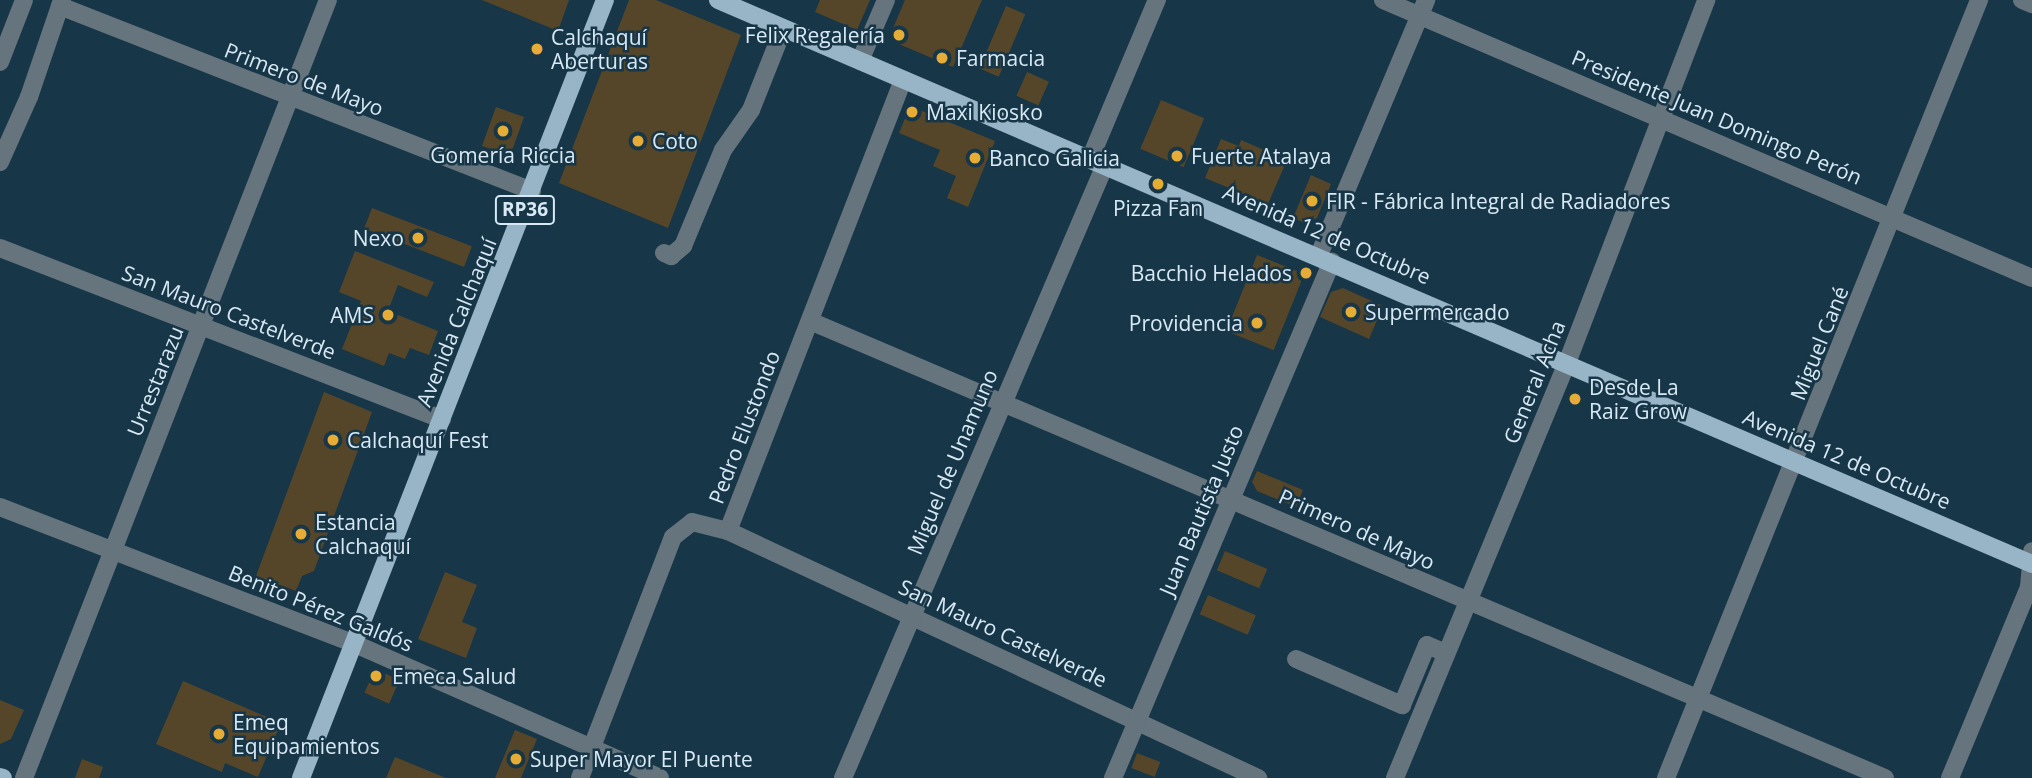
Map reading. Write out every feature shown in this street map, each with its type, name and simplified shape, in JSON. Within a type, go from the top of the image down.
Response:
[{"type":"main road","name":"Avenida Calchaquí","points":[[301,778],[606,0]]},
{"type":"main road","name":"Avenida 12 de Octubre","points":[[718,0],[1326,258],[1796,462],[2031,559]]},
{"type":"street","points":[[0,62],[24,0]]},
{"type":"street","name":"Urrestarazu","points":[[24,778],[328,0]]},
{"type":"street","points":[[860,61],[886,0]]},
{"type":"street","name":"Miguel de Unamuno","points":[[843,778],[1001,403],[1098,162],[1157,0]]},
{"type":"street","name":"Presidente Juan Domingo Perón","points":[[1383,0],[1423,8],[1660,117],[2032,278]]},
{"type":"street","name":"General Acha","points":[[1395,778],[1567,363],[1706,0]]},
{"type":"street","name":"Miguel Cané","points":[[1665,778],[1796,462],[1979,0]]},
{"type":"street","points":[[2022,0],[2032,4]]},
{"type":"street","points":[[0,162],[29,97],[61,3]]},
{"type":"street","name":"Primero de Mayo","points":[[61,3],[289,99],[533,191]]},
{"type":"street","name":"Juan Bautista Justo","points":[[1113,778],[1230,499],[1423,8]]},
{"type":"street","points":[[664,253],[671,256],[683,246],[723,149],[751,110],[783,29]]},
{"type":"street","name":"Pedro Elustondo","points":[[580,778],[677,529],[692,522],[728,531],[903,80]]},
{"type":"street","name":"San Mauro Castelverde","points":[[0,248],[442,419]]},
{"type":"street","name":"Primero de Mayo","points":[[810,321],[1885,778]]},
{"type":"street","name":"Benito Pérez Galdós","points":[[0,507],[355,644],[660,778]]},
{"type":"street","name":"San Mauro Castelverde","points":[[728,531],[1258,778]]},
{"type":"street","points":[[1950,778],[2029,587],[2031,559]]},
{"type":"street","points":[[1296,659],[1402,705],[1427,645],[1447,653]]},
{"type":"building","points":[[482,0],[569,0],[558,31]]},
{"type":"building","name":"Coto","points":[[629,0],[656,0],[741,35],[668,228],[559,183]]},
{"type":"building","points":[[820,0],[870,0],[857,30],[815,12]]},
{"type":"building","points":[[905,0],[982,0],[953,67],[894,42],[891,33]]},
{"type":"building","points":[[1006,6],[1025,14],[999,77],[979,69]]},
{"type":"building","points":[[1027,72],[1049,82],[1038,106],[1016,96]]},
{"type":"building","points":[[1161,100],[1204,118],[1184,167],[1140,149]]},
{"type":"building","points":[[910,106],[995,141],[968,207],[947,198],[956,176],[933,166],[940,150],[899,133]]},
{"type":"building","name":"Gomería Riccia","points":[[496,107],[524,117],[513,148],[503,153],[482,146]]},
{"type":"building","points":[[1221,139],[1239,146],[1241,140],[1287,160],[1268,204],[1205,178]]},
{"type":"building","name":"FIR - Fábrica Integral de Radiadores","points":[[1311,175],[1331,184],[1317,218],[1305,223],[1293,218]]},
{"type":"building","name":"Nexo","points":[[372,208],[472,246],[464,267],[364,229]]},
{"type":"building","points":[[355,251],[434,282],[427,297],[398,285],[388,311],[438,331],[429,355],[410,348],[405,359],[389,353],[384,366],[342,349],[361,301],[339,292]]},
{"type":"building","points":[[1257,255],[1304,274],[1274,350],[1226,331]]},
{"type":"building","name":"Supermercado","points":[[1343,288],[1383,306],[1369,339],[1320,317],[1331,292]]},
{"type":"building","points":[[324,392],[372,412],[314,571],[302,576],[296,591],[256,576]]},
{"type":"building","points":[[1257,471],[1303,490],[1296,507],[1257,491],[1252,482]]},
{"type":"building","points":[[1225,551],[1267,569],[1259,588],[1217,570]]},
{"type":"building","points":[[445,572],[477,585],[462,622],[477,628],[466,658],[418,639]]},
{"type":"building","points":[[1208,595],[1256,615],[1248,635],[1200,614]]},
{"type":"building","points":[[375,669],[400,680],[389,704],[364,693]]},
{"type":"building","name":"Emeq Equipamientos","points":[[183,681],[281,723],[258,777],[225,763],[222,772],[156,744]]},
{"type":"building","points":[[0,700],[24,710],[11,739],[0,744]]},
{"type":"building","name":"Super Mayor El Puente","points":[[515,730],[537,739],[521,778],[495,778]]},
{"type":"building","points":[[1137,753],[1160,762],[1155,777],[1131,768]]},
{"type":"building","points":[[395,757],[446,778],[386,778]]},
{"type":"building","points":[[82,759],[103,767],[99,778],[75,778]]},
{"type":"place","name":"Felix Regalería","points":[[899,35]]},
{"type":"place","name":"Calchaquí Aberturas","points":[[537,49]]},
{"type":"place","name":"Farmacia","points":[[942,58]]},
{"type":"place","name":"Maxi Kiosko","points":[[912,112]]},
{"type":"place","name":"Gomería Riccia","points":[[503,131]]},
{"type":"place","name":"Coto","points":[[638,141]]},
{"type":"place","name":"Fuerte Atalaya","points":[[1177,156]]},
{"type":"place","name":"Banco Galicia","points":[[975,158]]},
{"type":"place","name":"Pizza Fan","points":[[1158,184]]},
{"type":"place","name":"FIR - Fábrica Integral de Radiadores","points":[[1312,201]]},
{"type":"place","name":"Nexo","points":[[418,238]]},
{"type":"place","name":"Bacchio Helados","points":[[1306,273]]},
{"type":"place","name":"Supermercado","points":[[1351,312]]},
{"type":"place","name":"AMS","points":[[388,315]]},
{"type":"place","name":"Providencia","points":[[1257,323]]},
{"type":"place","name":"Desde La Raiz Grow","points":[[1575,399]]},
{"type":"place","name":"Calchaquí Fest","points":[[333,440]]},
{"type":"place","name":"Estancia Calchaquí","points":[[301,534]]},
{"type":"place","name":"Emeca Salud","points":[[376,676]]},
{"type":"place","name":"Emeq Equipamientos","points":[[219,734]]},
{"type":"place","name":"Super Mayor El Puente","points":[[516,759]]}]
